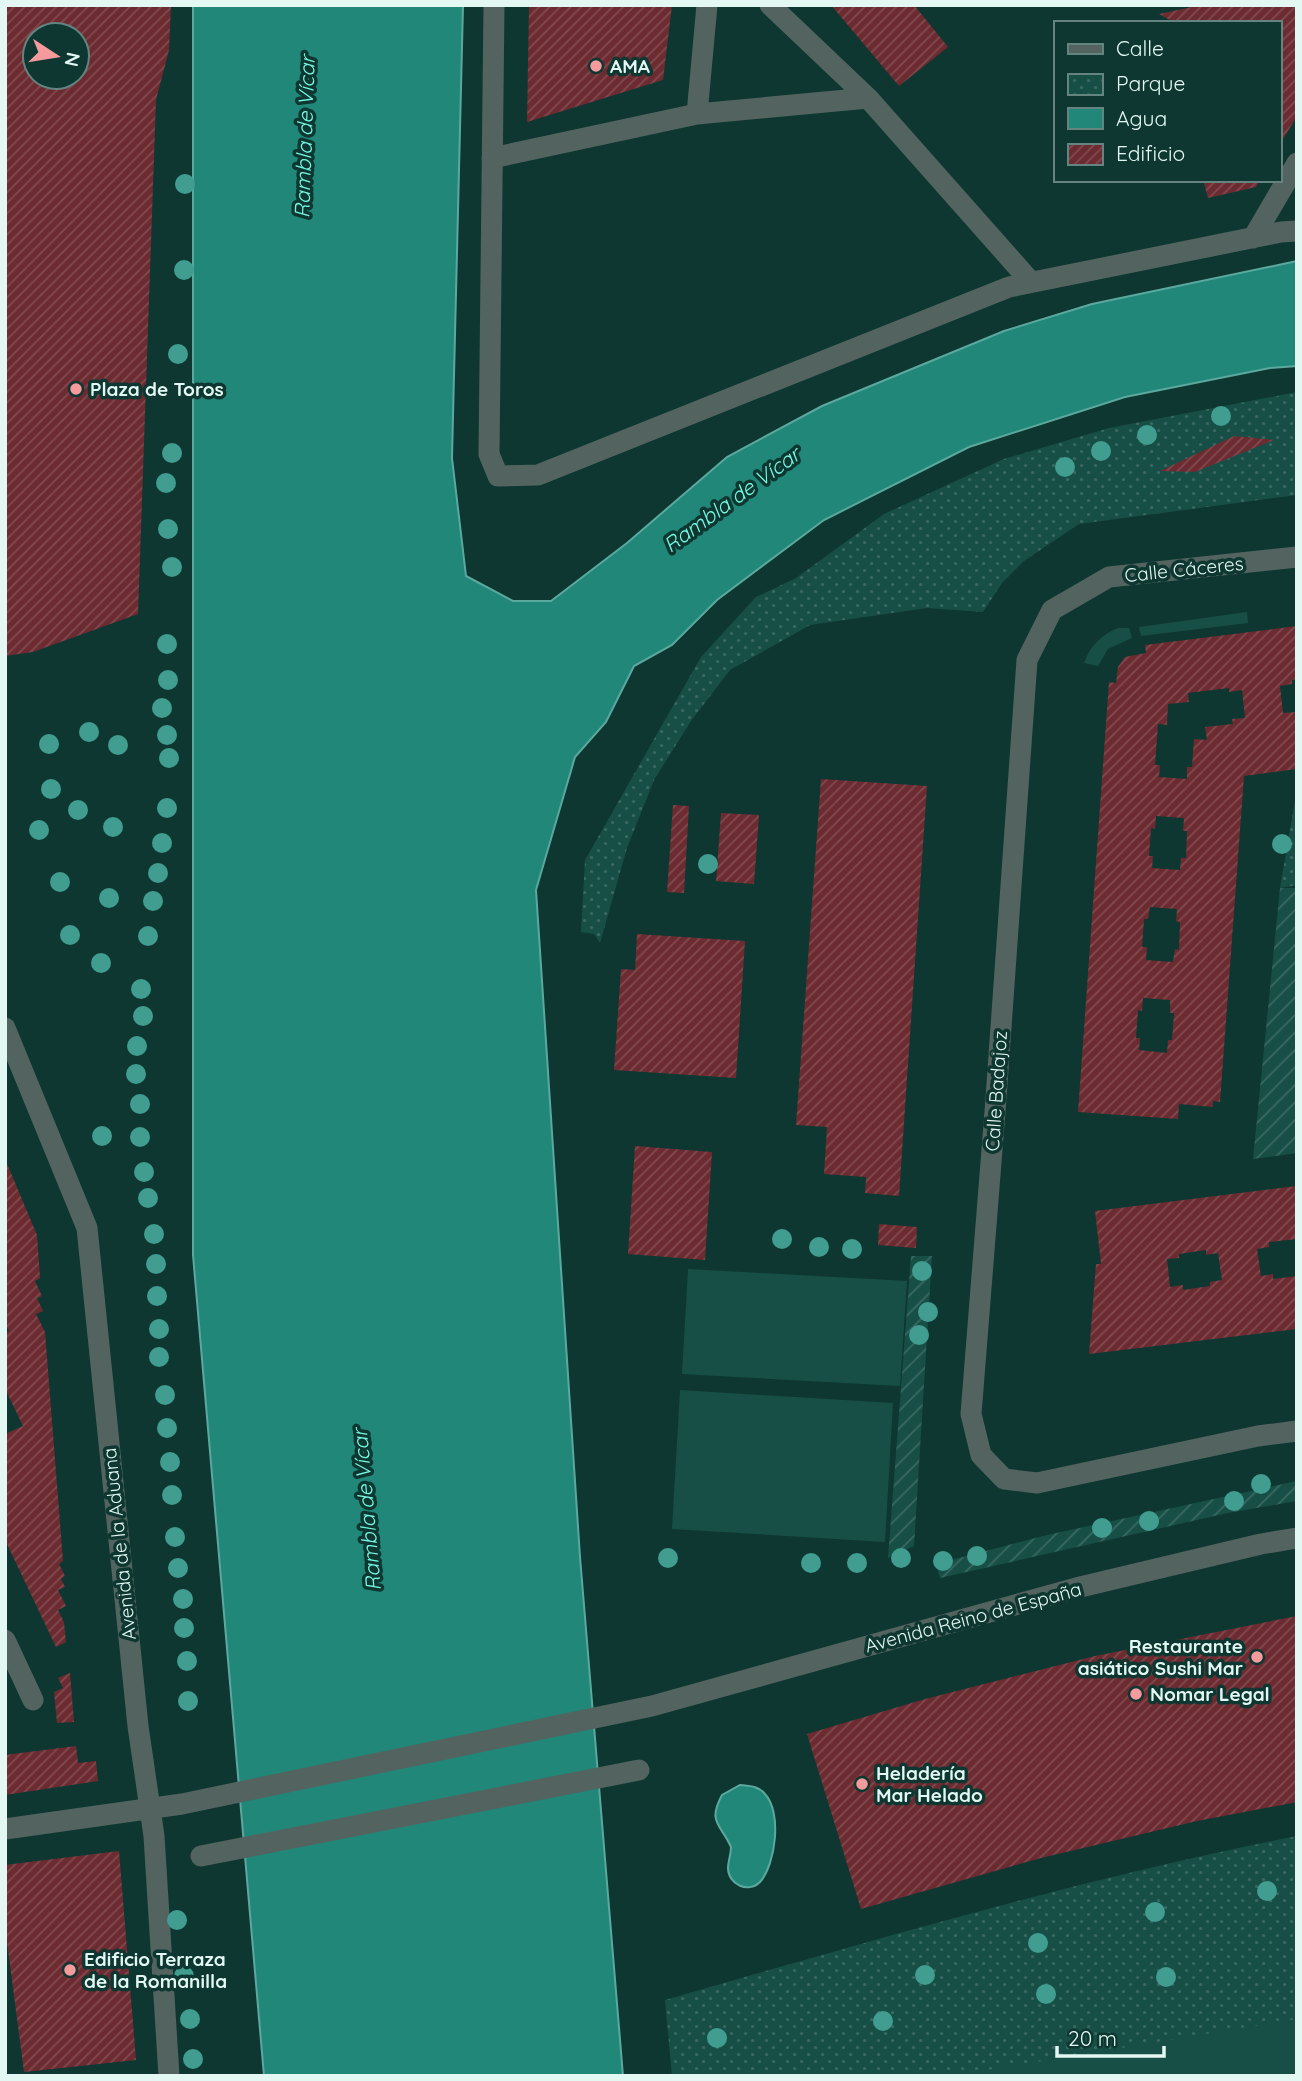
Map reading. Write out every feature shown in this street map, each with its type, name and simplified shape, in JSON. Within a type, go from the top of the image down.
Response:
[{"type":"street","points":[[495,5],[489,454],[498,476],[538,475],[1009,287],[1297,231]]},
{"type":"street","points":[[697,114],[707,5]]},
{"type":"street","points":[[770,5],[868,98],[1031,282]]},
{"type":"street","points":[[492,158],[697,114],[868,98]]},
{"type":"street","points":[[1253,238],[1297,163]]},
{"type":"street","name":"Calle Cáceres","points":[[1027,660],[1052,610],[1109,578],[1297,557]]},
{"type":"street","name":"Calle Badajoz","points":[[1027,660],[971,1414],[981,1455],[1004,1479],[1037,1483],[1258,1436],[1297,1431]]},
{"type":"street","name":"Avenida de la Aduana","points":[[5,1028],[87,1228],[138,1726],[154,1836],[169,2076]]},
{"type":"street","name":"Avenida Reino de España","points":[[5,1829],[198,1801],[652,1706],[1076,1588],[1297,1538]]},
{"type":"street","points":[[5,1640],[33,1700]]},
{"type":"street","points":[[201,1856],[639,1770]]},
{"type":"green space","points":[[1297,392],[1297,495],[1079,524],[1024,561],[1002,583],[983,612],[927,608],[810,625],[730,670],[691,721],[654,780],[627,848],[600,943],[594,934],[581,932],[585,860],[701,657],[756,597],[796,578],[884,514],[1004,459],[1109,428]]},
{"type":"green space","points":[[1247,612],[1248,623],[1141,636],[1139,627]]},
{"type":"green space","points":[[1118,628],[1129,628],[1132,638],[1108,649],[1098,666],[1084,663],[1097,642]]},
{"type":"green space","points":[[1297,789],[1297,885],[1280,888]]},
{"type":"green space","points":[[1280,888],[1297,888],[1297,1153],[1253,1159]]},
{"type":"green space","points":[[911,1256],[932,1256],[914,1546],[888,1558]]},
{"type":"green space","points":[[688,1269],[907,1281],[900,1386],[682,1374]]},
{"type":"green space","points":[[680,1390],[893,1403],[885,1542],[672,1529]]},
{"type":"green space","points":[[1297,1481],[1297,1501],[1228,1513],[940,1578],[936,1564],[1047,1535]]},
{"type":"green space","points":[[1297,1836],[1297,2019],[950,2076],[672,2076],[665,2000],[1058,1891]]},
{"type":"green space","points":[[1297,1935],[1297,2076],[750,2076]]},
{"type":"water","name":"Rambla de Vícar","points":[[193,5],[463,5],[452,458],[466,576],[513,601],[551,601],[627,543],[727,457],[822,406],[1004,331],[1092,304],[1297,261],[1297,366],[1270,368],[1125,397],[969,447],[824,520],[717,600],[672,645],[634,666],[606,722],[575,757],[536,890],[580,1557],[623,2076],[264,2076],[193,1255]]},
{"type":"water","points":[[740,1785],[763,1791],[774,1813],[775,1838],[770,1863],[760,1882],[750,1887],[735,1883],[731,1879],[728,1868],[731,1847],[716,1818],[722,1795]]},
{"type":"building","name":"Plaza de Toros","points":[[5,5],[171,5],[169,50],[156,100],[138,614],[33,652],[5,656]]},
{"type":"building","name":"AMA","points":[[529,5],[672,5],[663,80],[527,122]]},
{"type":"building","points":[[831,5],[914,5],[948,47],[899,86]]},
{"type":"building","points":[[1201,5],[1297,5],[1297,116],[1281,143],[1281,21],[1171,21],[1159,14]]},
{"type":"building","points":[[1204,182],[1259,182],[1256,187],[1208,198]]},
{"type":"building","points":[[1234,436],[1274,440],[1195,472],[1160,471]]},
{"type":"building","points":[[1297,626],[1297,679],[1292,680],[1292,684],[1280,686],[1283,713],[1296,712],[1297,716],[1297,769],[1244,776],[1220,1102],[1213,1101],[1213,1107],[1179,1104],[1178,1119],[1078,1112],[1109,682],[1116,683],[1118,667],[1125,657],[1146,653],[1145,645]],"holes":[[[1229,688],[1229,692],[1242,690],[1245,718],[1232,719],[1233,724],[1205,727],[1207,740],[1194,739],[1192,767],[1187,767],[1187,779],[1159,777],[1160,765],[1155,765],[1158,724],[1167,725],[1168,704],[1189,702],[1188,693]],[[1156,816],[1184,818],[1183,831],[1187,831],[1186,858],[1181,858],[1180,870],[1152,868],[1153,856],[1149,856],[1151,828],[1155,829]],[[1150,907],[1177,909],[1176,921],[1180,922],[1179,950],[1175,949],[1173,962],[1146,960],[1147,947],[1142,947],[1144,919],[1148,919]],[[1143,998],[1170,1000],[1170,1013],[1174,1013],[1172,1040],[1168,1040],[1167,1053],[1139,1050],[1140,1038],[1136,1038],[1138,1010],[1142,1011]]]},
{"type":"building","points":[[821,779],[927,786],[899,1196],[865,1193],[866,1177],[824,1174],[827,1127],[796,1125]]},
{"type":"building","points":[[673,805],[689,806],[684,893],[667,892]]},
{"type":"building","points":[[721,813],[759,815],[754,884],[716,881]]},
{"type":"building","points":[[637,934],[745,941],[736,1078],[614,1070],[621,969],[635,970]]},
{"type":"building","points":[[635,1146],[712,1152],[705,1260],[628,1254]]},
{"type":"building","points":[[5,1159],[37,1235],[40,1278],[35,1281],[42,1296],[37,1298],[43,1311],[36,1314],[45,1332],[63,1561],[59,1564],[65,1576],[61,1579],[65,1587],[58,1590],[66,1606],[58,1610],[64,1622],[66,1642],[56,1647],[5,1540],[5,1434],[23,1426],[7,1393],[5,1394],[5,1333],[9,1331],[5,1323]]},
{"type":"building","points":[[1297,1186],[1297,1239],[1269,1242],[1269,1247],[1257,1249],[1261,1276],[1273,1274],[1273,1279],[1297,1276],[1297,1329],[1089,1354],[1096,1264],[1101,1264],[1095,1211]],"holes":[[[1206,1250],[1206,1255],[1218,1253],[1222,1280],[1210,1282],[1210,1286],[1183,1290],[1183,1285],[1170,1287],[1167,1259],[1179,1258],[1179,1254]]]},
{"type":"building","points":[[879,1224],[917,1227],[916,1248],[878,1245]]},
{"type":"building","points":[[1297,1616],[1297,1802],[1197,1821],[1041,1858],[861,1909],[807,1734],[925,1699],[1095,1656]]},
{"type":"building","points":[[70,1673],[74,1722],[57,1723],[54,1692],[63,1688],[58,1678]]},
{"type":"building","points":[[76,1746],[78,1763],[96,1761],[98,1781],[5,1795],[5,1755]]},
{"type":"building","name":"Edificio Terraza de la Romanilla","points":[[119,1851],[136,2060],[24,2072],[5,1927],[5,1865]]},
{"type":"place","name":"AMA","points":[[596,66]]},
{"type":"place","name":"Plaza de Toros","points":[[76,389]]},
{"type":"place","name":"Restaurante asiático Sushi Mar","points":[[1257,1657]]},
{"type":"place","name":"Nomar Legal","points":[[1136,1694]]},
{"type":"place","name":"Heladería Mar Helado","points":[[862,1784]]},
{"type":"place","name":"Edificio Terraza de la Romanilla","points":[[70,1970]]}]
